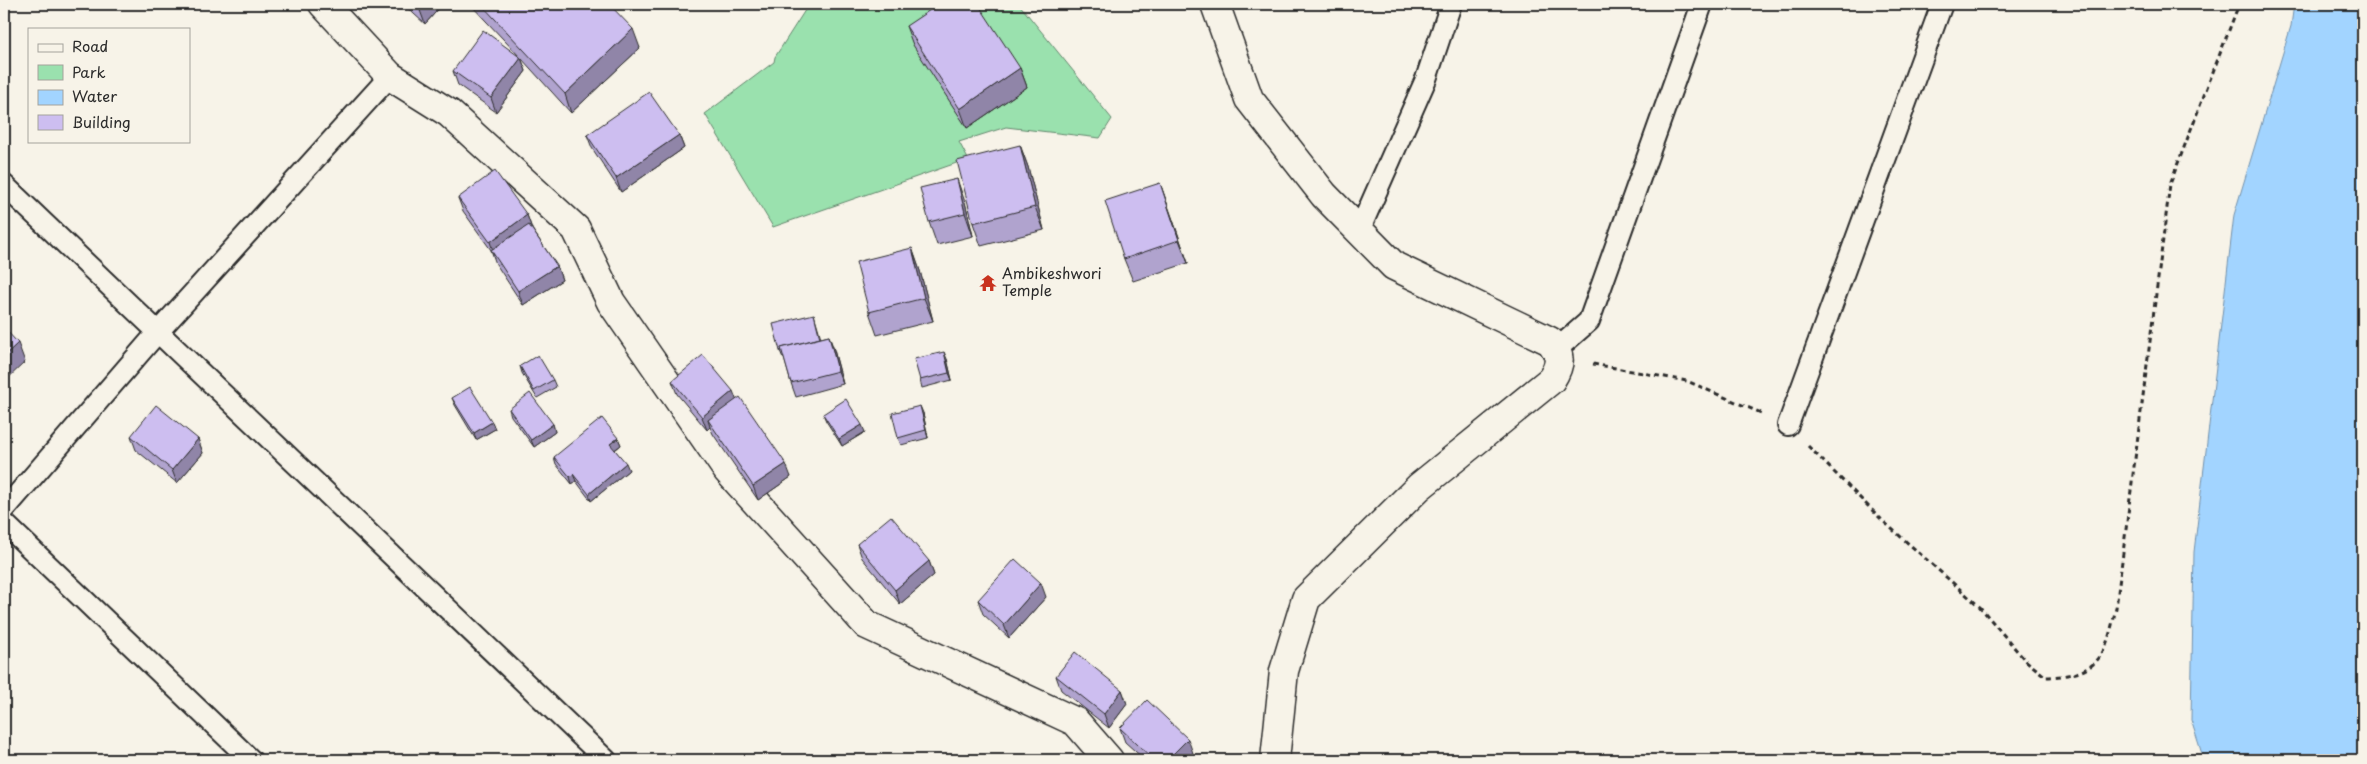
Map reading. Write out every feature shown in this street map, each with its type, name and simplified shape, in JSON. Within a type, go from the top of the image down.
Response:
[{"type":"street","points":[[323,4],[390,76],[450,113],[576,229],[611,302],[728,470],[868,625],[1076,722],[1109,760]]},
{"type":"street","points":[[1215,4],[1250,99],[1324,195],[1394,266],[1550,340],[1559,354],[1559,366],[1551,380],[1419,488],[1306,599],[1284,671],[1274,760]]},
{"type":"lane","points":[[1359,230],[1426,79],[1451,4]]},
{"type":"lane","points":[[1559,354],[1588,321],[1702,4]]},
{"type":"lane","points":[[1788,425],[1942,4]]},
{"type":"lane","points":[[4,510],[157,333],[390,76]]},
{"type":"lane","points":[[4,185],[606,760]]},
{"type":"lane","points":[[4,523],[251,760]]},
{"type":"path","points":[[1559,354],[1687,381],[1788,425],[1883,521],[1980,607],[2024,659],[2046,677],[2069,676],[2092,666],[2107,648],[2116,608],[2170,184],[2239,4]]},
{"type":"green space","points":[[809,4],[1019,4],[1112,119],[1100,138],[1006,127],[959,142],[968,159],[773,227],[705,114],[774,62],[775,57]]},
{"type":"water","points":[[2294,4],[2363,4],[2363,760],[2204,760],[2191,720],[2194,552],[2234,215],[2291,26]]},
{"type":"building","points":[[481,4],[609,4],[633,29],[565,94]]},
{"type":"building","points":[[939,4],[978,4],[1020,68],[960,109],[906,26]]},
{"type":"building","points":[[483,30],[521,58],[491,98],[453,71]]},
{"type":"building","points":[[649,92],[679,135],[616,178],[587,135]]},
{"type":"building","points":[[1020,145],[1035,207],[973,223],[957,161]]},
{"type":"building","points":[[495,171],[527,215],[490,242],[458,198]]},
{"type":"building","points":[[957,179],[965,213],[929,222],[920,188]]},
{"type":"building","points":[[1160,183],[1179,240],[1124,259],[1105,201]]},
{"type":"building","points":[[529,225],[557,266],[518,291],[491,250]]},
{"type":"building","points":[[912,248],[924,298],[869,312],[856,262]]},
{"type":"building","points":[[814,314],[820,338],[781,348],[782,350],[780,351],[773,324]]},
{"type":"building","points":[[4,328],[18,343],[4,356]]},
{"type":"building","points":[[829,336],[838,371],[791,383],[781,348]]},
{"type":"building","points":[[944,352],[949,373],[920,380],[914,359]]},
{"type":"building","points":[[538,355],[553,380],[534,391],[520,366]]},
{"type":"building","points":[[703,355],[733,391],[702,417],[672,381]]},
{"type":"building","points":[[470,387],[492,422],[474,433],[452,398]]},
{"type":"building","points":[[530,393],[553,424],[531,440],[509,409]]},
{"type":"building","points":[[740,397],[786,464],[753,486],[708,420]]},
{"type":"building","points":[[846,399],[862,425],[839,439],[823,414]]},
{"type":"building","points":[[156,405],[198,439],[172,470],[131,436]]},
{"type":"building","points":[[920,406],[926,430],[898,438],[892,413]]},
{"type":"building","points":[[602,418],[618,438],[610,444],[626,463],[589,494],[573,474],[570,477],[554,457]]},
{"type":"building","points":[[891,516],[929,561],[895,590],[857,544]]},
{"type":"building","points":[[1015,559],[1041,583],[1004,625],[978,600]]},
{"type":"building","points":[[1075,652],[1122,690],[1104,714],[1056,676]]},
{"type":"building","points":[[1147,700],[1188,739],[1167,760],[1154,760],[1120,728]]},
{"type":"place","name":"Ambikeshwori Temple","points":[[988,283]]}]
